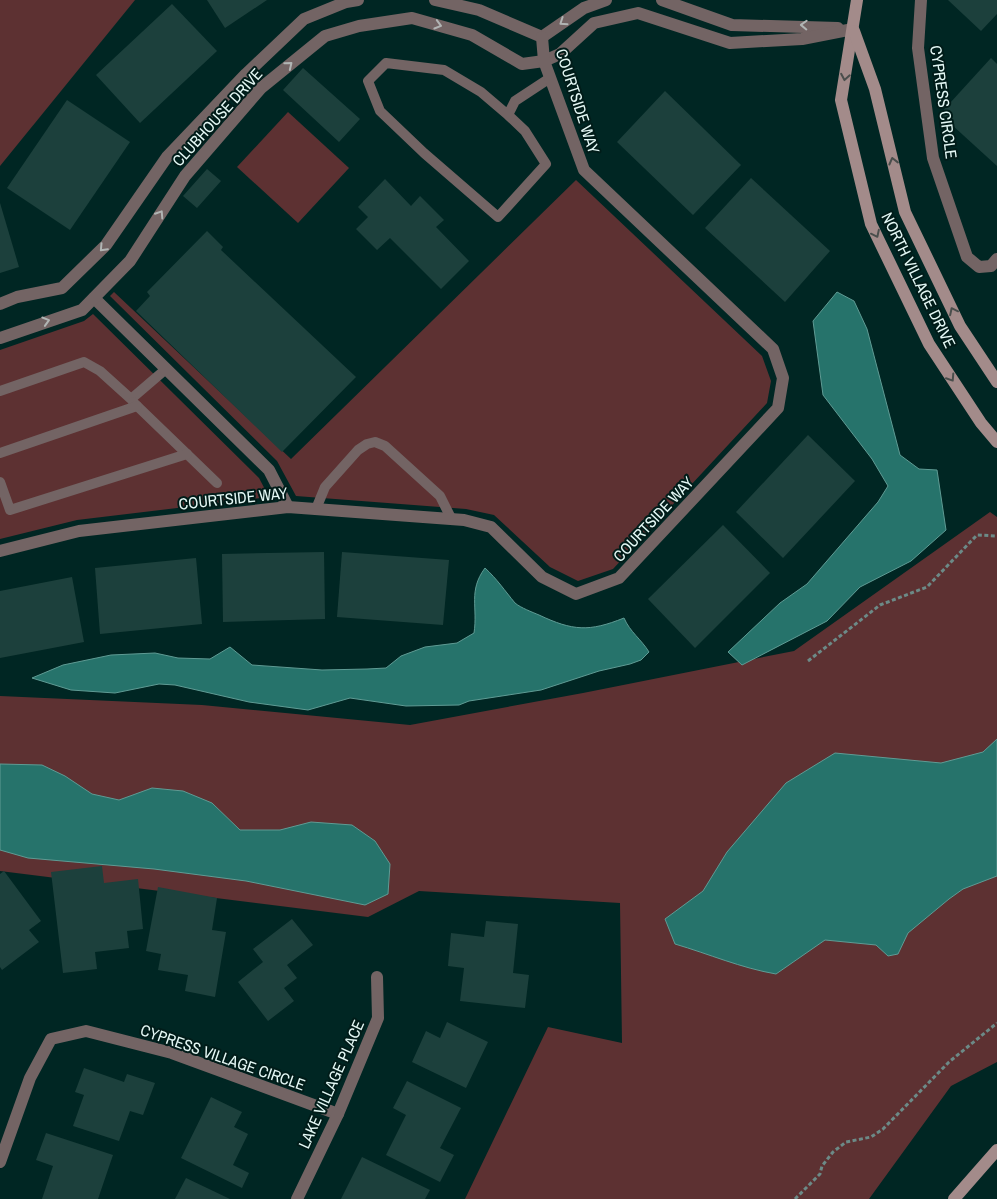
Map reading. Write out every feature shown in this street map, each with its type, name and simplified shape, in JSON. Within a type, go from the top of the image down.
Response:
[{"type":"street","name":"CLUBHOUSE DRIVE","points":[[0,304],[17,296],[62,288],[106,246],[167,157],[246,74],[304,18],[346,2],[358,0]]},
{"type":"street","points":[[435,0],[479,10],[542,36],[584,8],[606,0]]},
{"type":"street","points":[[662,0],[732,24],[807,25],[853,29]]},
{"type":"street","name":"NORTH VILLAGE DRIVE","points":[[857,0],[841,100],[871,224],[929,344],[981,423],[997,442]]},
{"type":"street","name":"CYPRESS CIRCLE","points":[[921,0],[918,48],[933,158],[967,257],[979,267],[991,266],[997,260]]},
{"type":"street","name":"CLUBHOUSE DRIVE","points":[[0,338],[82,310],[130,260],[185,176],[261,88],[325,36],[359,26],[412,18],[472,35],[522,64],[544,61],[560,54],[594,23],[638,12],[730,43],[802,40],[853,29]]},
{"type":"street","name":"NORTH VILLAGE DRIVE","points":[[853,29],[875,89],[905,212],[960,326],[997,382]]},
{"type":"street","name":"COURTSIDE WAY","points":[[0,551],[79,531],[288,507],[452,520],[491,527],[542,577],[576,594],[619,578],[778,408],[783,378],[773,349],[584,170],[544,61],[542,36]]},
{"type":"street","points":[[94,298],[269,470],[288,507]]},
{"type":"street","name":"LAKE VILLAGE PLACE","points":[[297,1199],[338,1114],[378,1018],[377,977]]},
{"type":"street","name":"CYPRESS VILLAGE CIRCLE","points":[[0,1162],[30,1078],[51,1039],[86,1031],[172,1053],[338,1114]]},
{"type":"street","points":[[954,1199],[997,1150]]},
{"type":"lane","points":[[386,63],[444,70],[481,92],[508,115],[525,131],[546,164],[498,217],[424,152],[380,110],[368,81],[386,63]]},
{"type":"lane","points":[[508,115],[515,101],[550,78]]},
{"type":"lane","points":[[0,391],[84,362],[100,371],[217,483]]},
{"type":"lane","points":[[0,453],[134,402],[166,369]]},
{"type":"lane","points":[[316,509],[325,488],[358,450],[366,444],[375,442],[385,446],[440,496],[452,520]]},
{"type":"lane","points":[[0,516],[10,510],[187,454]]},
{"type":"lane","points":[[0,482],[10,510]]},
{"type":"path","points":[[808,661],[880,605],[927,587],[938,578],[977,534],[997,536]]},
{"type":"path","points":[[795,1199],[820,1174],[822,1166],[833,1152],[846,1142],[871,1137],[883,1129],[949,1062],[997,1022]]},
{"type":"shaded area","points":[[0,0],[135,0],[0,166]]},
{"type":"shaded area","points":[[288,112],[349,168],[298,223],[237,167]]},
{"type":"shaded area","points":[[576,180],[762,356],[771,381],[767,403],[613,569],[578,581],[550,567],[494,515],[466,509],[296,496],[277,461],[110,296],[114,292],[291,459]]},
{"type":"shaded area","points":[[837,292],[854,301],[867,329],[900,455],[919,469],[937,470],[946,530],[911,561],[860,587],[827,621],[742,665],[728,652],[780,603],[807,584],[878,502],[888,486],[872,459],[823,395],[813,321]]},
{"type":"shaded area","points":[[93,314],[259,478],[269,497],[77,520],[0,539],[0,350],[84,321]]},
{"type":"shaded area","points":[[990,512],[997,517],[997,1062],[951,1086],[869,1199],[465,1199],[548,1027],[622,1043],[620,903],[419,891],[368,917],[0,871],[0,696],[202,705],[410,725],[583,693],[794,651]]},
{"type":"shaded area","points":[[485,568],[517,605],[562,624],[581,628],[601,626],[624,618],[649,652],[641,660],[630,664],[599,671],[541,690],[469,701],[459,705],[406,706],[350,698],[308,710],[249,702],[175,685],[159,684],[115,693],[71,690],[32,678],[63,665],[111,655],[155,653],[178,658],[210,659],[230,647],[252,665],[322,670],[386,668],[401,656],[425,647],[457,643],[474,633],[475,592],[480,576]]},
{"type":"shaded area","points":[[997,739],[997,876],[963,889],[949,899],[908,933],[898,954],[888,956],[876,945],[825,940],[776,974],[738,965],[675,944],[665,919],[703,891],[727,852],[786,783],[835,753],[941,763],[983,752]]},
{"type":"shaded area","points":[[0,764],[42,765],[65,776],[92,794],[119,800],[152,788],[183,791],[212,803],[240,830],[280,830],[311,822],[352,825],[375,841],[390,864],[388,894],[365,905],[246,881],[154,869],[28,858],[0,850]]},
{"type":"building","points":[[207,0],[267,0],[225,28]]},
{"type":"building","points":[[948,0],[997,0],[997,14],[981,31]]},
{"type":"building","points":[[172,4],[217,51],[140,123],[96,75]]},
{"type":"building","points":[[991,58],[997,64],[997,166],[940,114]]},
{"type":"building","points":[[303,68],[360,119],[339,142],[283,90]]},
{"type":"building","points":[[665,91],[741,165],[693,215],[617,142]]},
{"type":"building","points":[[67,100],[130,142],[70,230],[7,188]]},
{"type":"building","points":[[207,169],[221,181],[197,208],[183,196]]},
{"type":"building","points":[[751,178],[830,251],[785,302],[705,228]]},
{"type":"building","points":[[385,179],[411,206],[420,196],[444,220],[436,227],[469,261],[441,289],[390,238],[377,250],[356,229],[368,217],[358,207]]},
{"type":"building","points":[[0,203],[19,267],[0,273]]},
{"type":"building","points":[[207,231],[223,247],[221,250],[356,377],[282,452],[136,311],[150,296],[147,292]]},
{"type":"building","points":[[808,435],[855,481],[783,558],[736,512]]},
{"type":"building","points":[[723,525],[770,573],[695,648],[648,599]]},
{"type":"building","points":[[324,552],[325,619],[223,622],[222,554]]},
{"type":"building","points":[[342,552],[449,560],[443,625],[337,617]]},
{"type":"building","points":[[196,558],[202,624],[100,634],[95,568]]},
{"type":"building","points":[[72,577],[84,642],[0,658],[0,591]]},
{"type":"building","points":[[102,866],[104,883],[138,879],[143,929],[127,931],[129,948],[95,952],[97,969],[63,973],[51,872]]},
{"type":"building","points":[[4,871],[41,921],[29,930],[39,942],[2,970],[0,967],[0,874]]},
{"type":"building","points":[[158,887],[217,898],[212,930],[226,932],[215,997],[185,991],[188,975],[158,970],[161,954],[146,951]]},
{"type":"building","points":[[292,919],[313,945],[287,965],[297,978],[284,988],[294,1001],[268,1021],[238,982],[263,962],[253,949]]},
{"type":"building","points":[[486,921],[518,924],[513,973],[529,975],[525,1008],[460,1001],[464,968],[448,966],[451,933],[484,937]]},
{"type":"building","points":[[447,1022],[488,1042],[466,1088],[412,1062],[426,1031],[440,1038]]},
{"type":"building","points":[[84,1068],[124,1082],[127,1074],[155,1083],[143,1115],[130,1111],[119,1141],[73,1126],[84,1095],[75,1092]]},
{"type":"building","points":[[407,1081],[461,1108],[440,1148],[454,1155],[440,1182],[386,1155],[406,1115],[393,1108]]},
{"type":"building","points":[[211,1097],[242,1112],[234,1127],[248,1134],[233,1165],[249,1173],[242,1188],[181,1158]]},
{"type":"building","points":[[46,1133],[113,1155],[98,1199],[42,1199],[53,1166],[36,1160]]},
{"type":"building","points":[[362,1157],[430,1190],[425,1199],[341,1199]]},
{"type":"building","points":[[186,1178],[230,1199],[175,1199]]}]
